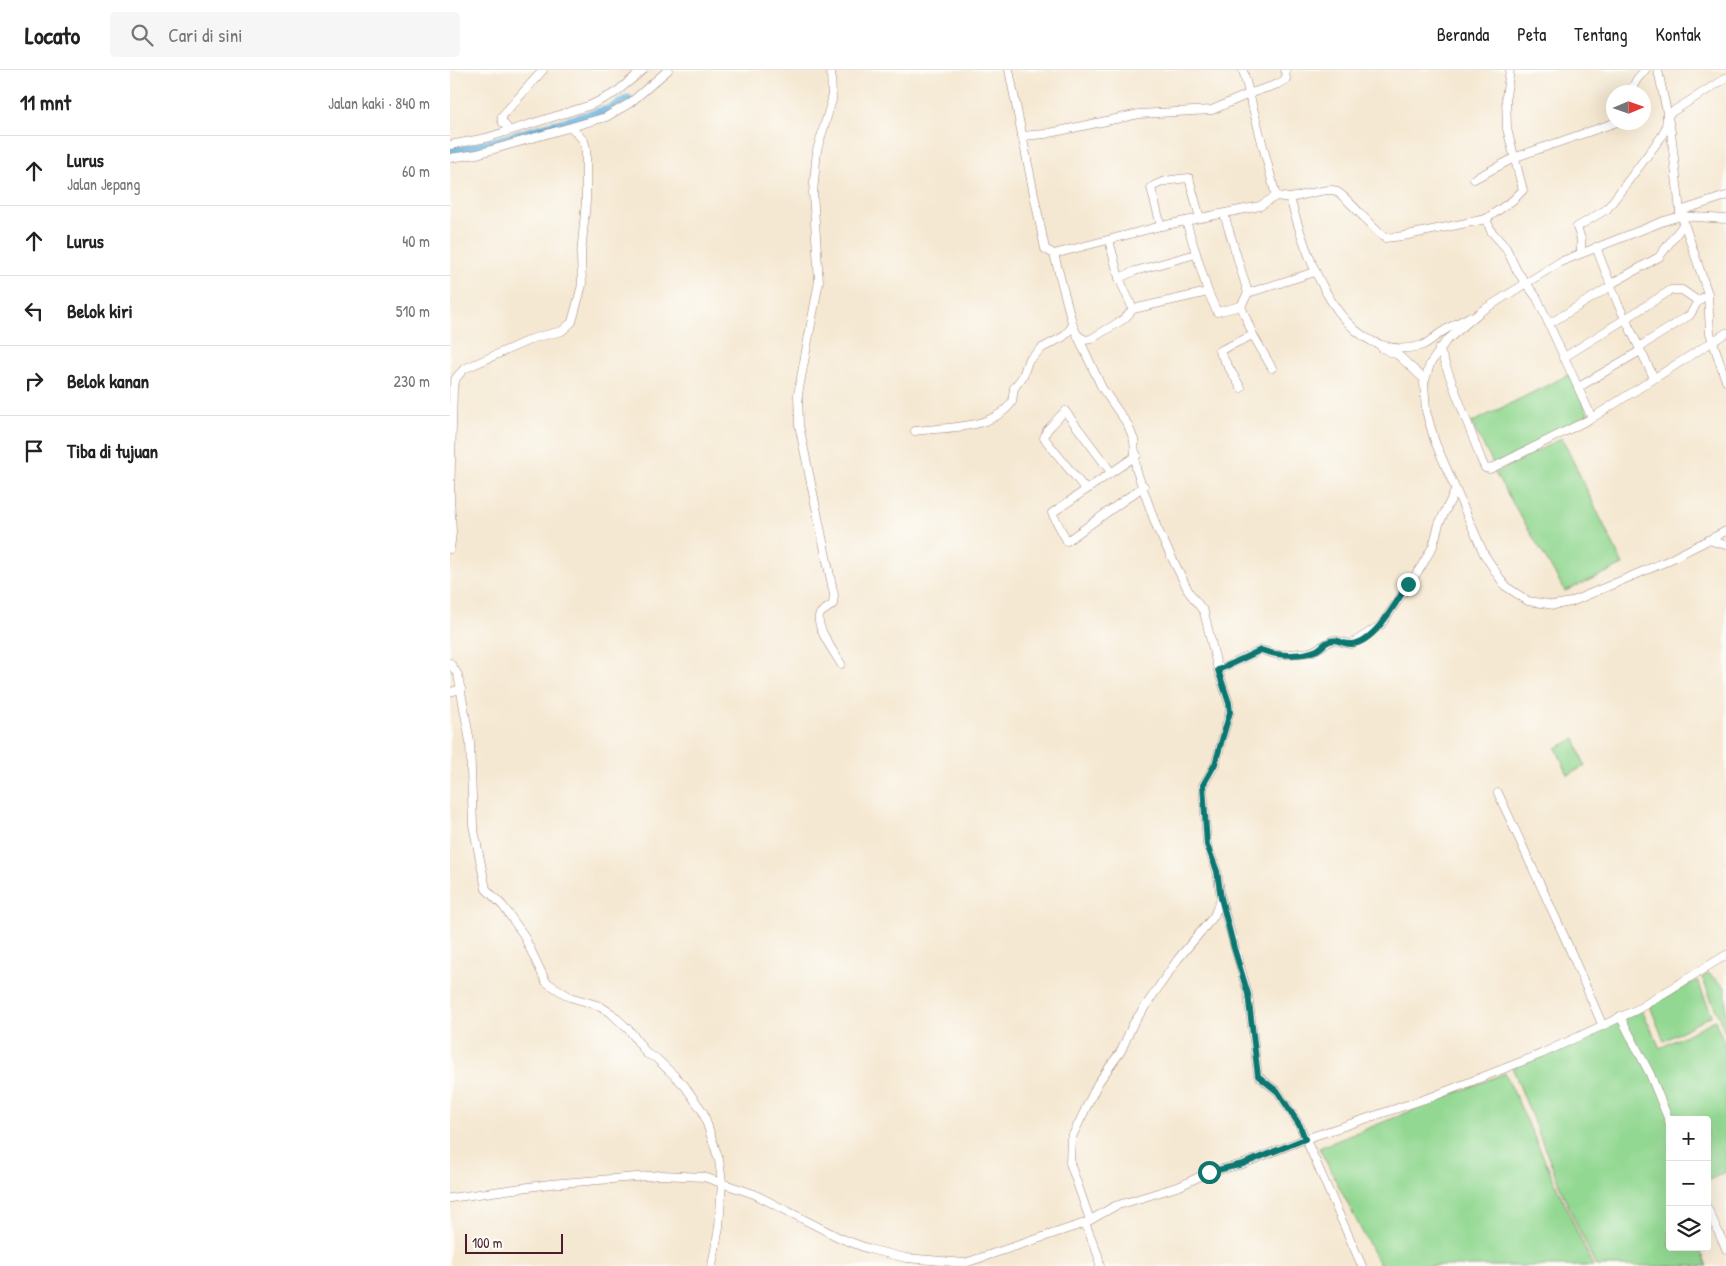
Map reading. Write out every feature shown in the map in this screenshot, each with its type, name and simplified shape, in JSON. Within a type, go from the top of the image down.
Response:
[{"type":"street","points":[[508,130],[502,121],[502,116],[543,70]]},
{"type":"street","points":[[450,145],[477,140],[583,108],[607,98],[643,70]]},
{"type":"street","points":[[450,158],[477,154],[572,128],[617,112],[668,70]]},
{"type":"street","points":[[831,70],[832,95],[817,150],[812,193],[819,281],[805,347],[797,410],[834,595],[833,604],[820,614],[818,620],[823,634],[841,664]]},
{"type":"street","points":[[1009,70],[1046,249],[1054,254],[1073,326],[1102,388],[1128,425],[1134,440],[1137,455],[1136,469],[1144,486],[1157,528],[1189,592],[1204,612],[1218,670],[1229,703],[1230,712],[1215,764],[1203,785],[1207,845],[1217,871],[1221,898],[1248,994],[1258,1076],[1278,1092],[1300,1126],[1362,1266]]},
{"type":"street","points":[[1243,70],[1251,93],[1276,196]]},
{"type":"street","points":[[1022,136],[1045,134],[1139,114],[1212,110],[1251,93],[1278,84],[1286,79],[1285,70]]},
{"type":"street","points":[[1054,254],[1161,226],[1260,206],[1276,196],[1290,198],[1334,190],[1343,194],[1356,210],[1385,238],[1486,219],[1523,191],[1516,157],[1507,129],[1506,96],[1510,70]]},
{"type":"street","points":[[1634,85],[1645,70]]},
{"type":"street","points":[[1658,70],[1672,132],[1680,214],[1708,294],[1713,342],[1726,381]]},
{"type":"street","points":[[1667,114],[1726,78]]},
{"type":"street","points":[[1581,253],[1581,239],[1578,227],[1606,209],[1619,194],[1662,136],[1666,127],[1667,114]]},
{"type":"street","points":[[1474,179],[1516,157],[1606,126]]},
{"type":"street","points":[[519,128],[524,140]]},
{"type":"street","points":[[450,549],[452,532],[453,379],[464,369],[534,338],[562,331],[570,325],[575,316],[582,285],[581,255],[586,201],[586,162],[584,141],[572,128]]},
{"type":"street","points":[[1161,226],[1151,188],[1157,184],[1176,179],[1189,178],[1200,218]]},
{"type":"street","points":[[1376,345],[1405,347],[1423,345],[1442,332],[1480,312],[1543,271],[1581,253],[1726,196]]},
{"type":"street","points":[[1290,198],[1306,255],[1341,314],[1354,330],[1376,345],[1398,354],[1425,380]]},
{"type":"street","points":[[1224,214],[1248,293]]},
{"type":"street","points":[[1680,214],[1726,219]]},
{"type":"street","points":[[1486,219],[1491,231],[1506,248],[1518,271],[1538,298],[1563,358],[1579,387],[1592,418]]},
{"type":"street","points":[[1186,221],[1208,292],[1217,312],[1240,306],[1248,293],[1315,272]]},
{"type":"street","points":[[1549,324],[1660,257],[1683,225]]},
{"type":"street","points":[[1109,240],[1119,278],[1133,309]]},
{"type":"street","points":[[1596,247],[1625,318],[1654,378]]},
{"type":"street","points":[[1119,278],[1134,271],[1196,254]]},
{"type":"street","points":[[1563,358],[1675,288],[1686,292],[1698,301]]},
{"type":"street","points":[[1079,336],[1085,340],[1091,339],[1124,319],[1133,309],[1208,292]]},
{"type":"street","points":[[1579,387],[1690,315],[1698,301],[1708,294]]},
{"type":"street","points":[[1240,306],[1253,335],[1272,368]]},
{"type":"street","points":[[1480,312],[1440,348],[1425,380],[1424,395],[1430,424],[1455,491],[1484,554],[1499,579],[1515,594],[1537,603],[1554,605],[1571,602],[1665,562],[1726,531]]},
{"type":"street","points":[[915,431],[981,422],[1001,413],[1011,405],[1014,388],[1023,376],[1028,361],[1042,348],[1063,337],[1073,326]]},
{"type":"street","points":[[1440,348],[1462,412],[1487,469],[1512,459],[1592,418],[1726,332]]},
{"type":"street","points":[[1241,388],[1219,351],[1253,335]]},
{"type":"street","points":[[1086,490],[1044,438],[1047,430],[1064,411],[1111,472]]},
{"type":"street","points":[[1137,455],[1052,514],[1067,541],[1144,486]]},
{"type":"street","points":[[1218,670],[1261,650],[1278,655],[1311,652],[1333,640],[1351,644],[1367,636],[1381,625],[1421,567],[1433,546],[1440,524],[1455,491]]},
{"type":"street","points":[[1708,540],[1726,545]]},
{"type":"street","points":[[450,662],[458,675],[470,742],[473,825],[486,889],[503,906],[522,934],[546,982],[570,997],[600,1006],[611,1013],[630,1031],[647,1054],[656,1058],[684,1085],[703,1112],[719,1160],[722,1182],[719,1227],[712,1266]]},
{"type":"street","points":[[450,692],[461,688]]},
{"type":"street","points":[[1498,793],[1602,1024]]},
{"type":"street","points":[[1100,1266],[1070,1163],[1071,1139],[1098,1083],[1121,1051],[1133,1024],[1194,938],[1214,916],[1221,898]]},
{"type":"street","points":[[450,1198],[550,1184],[661,1175],[704,1177],[754,1194],[840,1238],[869,1249],[931,1264],[965,1263],[982,1259],[1087,1221],[1115,1206],[1180,1186],[1209,1172],[1243,1164],[1305,1139],[1434,1096],[1541,1054],[1652,1001],[1726,955]]},
{"type":"street","points":[[1620,1016],[1650,1074],[1667,1116]]},
{"type":"street","points":[[1711,1216],[1726,1249]]},
{"type":"green space","points":[[1570,374],[1589,416],[1494,465],[1471,423]]},
{"type":"green space","points":[[1562,438],[1623,565],[1565,591],[1495,473]]},
{"type":"green space","points":[[1575,739],[1585,766],[1568,775],[1556,748]]},
{"type":"green space","points":[[1708,973],[1726,988],[1726,1034],[1702,978]]},
{"type":"green space","points":[[1697,980],[1712,1015],[1664,1041],[1650,1006]]},
{"type":"green space","points":[[1642,1010],[1660,1048],[1715,1020],[1726,1047],[1726,1172],[1711,1179],[1711,1116],[1666,1116],[1666,1251],[1701,1251],[1707,1266],[1596,1266],[1565,1199],[1512,1067]]},
{"type":"green space","points":[[1505,1073],[1593,1266],[1380,1266],[1319,1148]]},
{"type":"waterway","points":[[450,152],[472,149],[611,110],[628,100]]},
{"type":"route","points":[[1209,1172],[1243,1164],[1305,1139],[1300,1126],[1278,1092],[1258,1076],[1248,994],[1221,898],[1217,871],[1207,845],[1207,821],[1203,785],[1215,764],[1221,737],[1230,712],[1229,703],[1218,670],[1261,650],[1278,655],[1296,654],[1320,649],[1326,643],[1333,640],[1338,640],[1345,644],[1356,643],[1381,625],[1408,584]]}]
